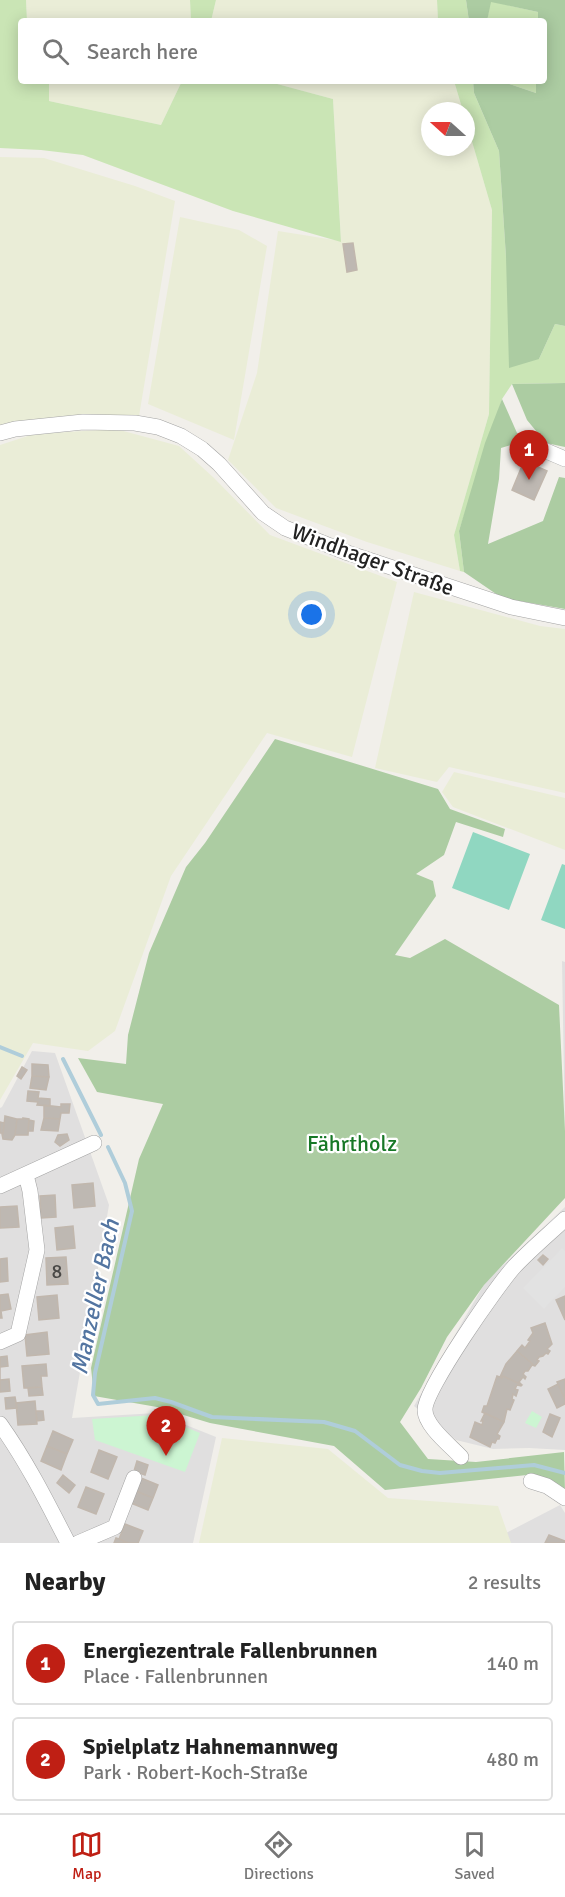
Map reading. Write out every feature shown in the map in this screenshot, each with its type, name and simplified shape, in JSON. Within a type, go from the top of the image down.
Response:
[{"type":"street","name":"Windhager Straße","points":[[0,433],[15,429],[83,422],[135,423],[158,427],[181,436],[202,449],[219,464],[263,513],[285,528],[348,553],[511,607],[565,618]]},
{"type":"street","points":[[532,445],[565,459]]},
{"type":"street","points":[[0,1186],[94,1143]]},
{"type":"street","points":[[0,1342],[18,1334],[37,1251],[26,1175]]},
{"type":"street","points":[[461,1457],[431,1425],[425,1412],[426,1399],[441,1372],[512,1269],[532,1248],[565,1220]]},
{"type":"street","points":[[0,1424],[15,1444],[39,1486],[68,1543]]},
{"type":"street","points":[[78,1543],[116,1527],[134,1478]]},
{"type":"street","points":[[531,1481],[547,1486],[565,1498]]},
{"type":"shaded area","points":[[562,961],[565,962],[565,1135]]},
{"type":"shaded area","points":[[32,1051],[55,1053],[109,1205],[72,1418],[156,1413],[216,1437],[193,1543],[0,1543],[0,1108]]},
{"type":"shaded area","points":[[565,1207],[565,1450],[493,1449],[456,1440],[414,1406],[486,1281]]},
{"type":"shaded area","points":[[562,1248],[565,1251],[565,1287],[544,1309],[523,1288]]},
{"type":"shaded area","points":[[560,1505],[565,1513],[565,1543],[509,1543],[506,1533]]},
{"type":"green space","points":[[0,0],[26,0],[27,18],[18,18],[18,84],[49,84],[49,101],[161,125],[181,84],[277,84],[333,99],[341,242],[233,211],[83,155],[0,148]]},
{"type":"green space","points":[[26,0],[190,0],[191,18],[27,18]]},
{"type":"green space","points":[[190,0],[216,0],[212,18],[191,18]]},
{"type":"green space","points":[[216,0],[437,0],[438,18],[212,18]]},
{"type":"green space","points":[[437,0],[466,0],[469,18],[438,18]]},
{"type":"green space","points":[[466,0],[565,0],[565,326],[555,324],[539,359],[509,368],[506,257],[499,151],[474,93],[473,84],[510,84],[536,93],[536,84],[547,84],[547,18],[538,18],[538,12],[491,2],[488,18],[469,18]]},
{"type":"green space","points":[[490,1],[538,12],[538,18],[487,18]]},
{"type":"green space","points":[[49,84],[181,84],[161,125],[49,101]]},
{"type":"green space","points":[[277,84],[455,84],[460,102],[421,102],[421,156],[475,156],[475,152],[492,210],[489,414],[454,535],[460,571],[367,542],[276,508],[228,460],[257,373],[278,231],[341,241],[333,99]]},
{"type":"green space","points":[[455,84],[473,84],[474,93],[499,151],[506,257],[539,359],[555,324],[565,326],[565,383],[512,384],[502,399],[459,531],[464,572],[460,571],[454,535],[489,414],[492,210],[475,152],[475,102],[460,102]]},
{"type":"green space","points":[[510,84],[536,84],[536,93]]},
{"type":"green space","points":[[0,157],[44,158],[175,201],[139,416],[45,419],[0,428]]},
{"type":"green space","points":[[180,217],[239,230],[267,246],[234,440],[148,404]]},
{"type":"green space","points":[[565,383],[565,447],[546,443],[527,420],[512,384]]},
{"type":"green space","points":[[502,399],[521,442],[501,448],[499,479],[488,544],[543,521],[559,477],[565,478],[565,609],[502,598],[464,572],[459,531],[485,443]]},
{"type":"green space","points":[[116,429],[179,446],[270,535],[397,582],[352,757],[267,733],[171,876],[115,1031],[88,1051],[33,1043],[0,1100],[0,445],[34,434]]},
{"type":"green space","points":[[414,592],[540,626],[565,629],[565,793],[449,767],[437,782],[375,768]]},
{"type":"green space","name":"Fährtholz","points":[[275,739],[438,789],[450,809],[505,829],[503,837],[456,822],[444,855],[416,874],[433,881],[436,896],[395,955],[410,958],[445,939],[559,1005],[565,1131],[565,1198],[484,1285],[447,1337],[421,1388],[400,1422],[428,1459],[476,1462],[564,1452],[565,1492],[547,1481],[527,1475],[385,1490],[334,1446],[210,1423],[157,1407],[94,1396],[91,1368],[139,1159],[163,1104],[97,1092],[78,1058],[126,1064],[128,1035],[149,953],[186,867],[205,843]]},
{"type":"green space","points":[[454,772],[565,798],[565,850],[453,807],[442,792]]},
{"type":"green space","points":[[473,832],[530,854],[509,910],[452,888]]},
{"type":"green space","points":[[562,864],[565,865],[565,929],[541,920]]},
{"type":"green space","points":[[532,1411],[542,1417],[536,1428],[525,1423]]},
{"type":"green space","points":[[156,1415],[200,1433],[185,1472],[95,1440],[92,1419]]},
{"type":"green space","points":[[222,1438],[328,1449],[388,1498],[498,1506],[511,1543],[199,1543]]},
{"type":"building","points":[[353,243],[357,270],[347,272],[343,244]]},
{"type":"building","points":[[524,461],[547,471],[534,500],[512,490]]},
{"type":"building","points":[[32,1064],[48,1065],[49,1077],[32,1076]]},
{"type":"building","points":[[22,1067],[27,1070],[21,1079],[17,1076]]},
{"type":"building","points":[[32,1076],[49,1077],[46,1090],[30,1088]]},
{"type":"building","points":[[28,1091],[39,1092],[38,1098],[50,1099],[50,1106],[27,1101]]},
{"type":"building","points":[[61,1104],[70,1104],[69,1113],[61,1113],[60,1119],[44,1118],[44,1105],[61,1107]]},
{"type":"building","points":[[5,1116],[17,1119],[12,1140],[3,1139]]},
{"type":"building","points":[[44,1118],[60,1119],[58,1131],[41,1130]]},
{"type":"building","points":[[17,1119],[29,1119],[28,1135],[15,1135]]},
{"type":"building","points":[[29,1120],[34,1121],[33,1131],[28,1131]]},
{"type":"building","points":[[0,1122],[4,1123],[3,1133],[0,1133]]},
{"type":"building","points":[[67,1134],[69,1140],[60,1146],[55,1142],[58,1135]]},
{"type":"building","points":[[93,1183],[95,1206],[74,1208],[72,1185]]},
{"type":"building","points":[[55,1195],[56,1217],[41,1218],[40,1196]]},
{"type":"building","points":[[17,1206],[19,1227],[0,1228],[0,1207]]},
{"type":"building","points":[[73,1226],[75,1248],[57,1250],[55,1228]]},
{"type":"building","points":[[543,1255],[548,1259],[543,1265],[538,1260]]},
{"type":"building","points":[[66,1257],[68,1284],[47,1285],[46,1258]]},
{"type":"building","points":[[7,1258],[8,1281],[0,1282],[0,1259]]},
{"type":"building","points":[[8,1294],[11,1309],[1,1311],[2,1318],[0,1318],[0,1295]]},
{"type":"building","points":[[57,1295],[59,1318],[39,1320],[37,1297]]},
{"type":"building","points":[[565,1296],[565,1320],[556,1300]]},
{"type":"building","points":[[545,1323],[552,1344],[547,1349],[550,1351],[548,1354],[539,1357],[535,1366],[517,1351],[522,1345],[525,1348],[530,1341],[528,1340],[533,1333],[531,1328]]},
{"type":"building","points":[[47,1332],[49,1354],[27,1356],[25,1335]]},
{"type":"building","points":[[517,1351],[535,1366],[532,1365],[528,1371],[525,1371],[523,1374],[525,1379],[523,1377],[519,1382],[522,1385],[503,1376],[500,1377],[506,1364]]},
{"type":"building","points":[[7,1356],[8,1366],[0,1367],[0,1357]]},
{"type":"building","points":[[46,1364],[47,1376],[41,1376],[42,1387],[24,1388],[22,1366]]},
{"type":"building","points":[[497,1376],[502,1378],[503,1376],[522,1385],[517,1385],[515,1389],[518,1390],[516,1396],[513,1394],[512,1399],[514,1400],[510,1410],[507,1409],[504,1422],[482,1412],[484,1406],[487,1406]]},
{"type":"building","points":[[9,1379],[10,1391],[0,1392],[0,1380]]},
{"type":"building","points":[[565,1379],[565,1399],[557,1382]]},
{"type":"building","points":[[558,1384],[565,1404],[557,1408],[548,1389]]},
{"type":"building","points":[[42,1387],[43,1395],[29,1396],[28,1388]]},
{"type":"building","points":[[15,1397],[17,1408],[6,1409],[5,1398]]},
{"type":"building","points":[[35,1401],[37,1424],[18,1425],[16,1403]]},
{"type":"building","points":[[36,1411],[43,1411],[44,1420],[37,1421]]},
{"type":"building","points":[[485,1413],[504,1422],[497,1434],[500,1436],[499,1439],[495,1443],[492,1442],[490,1447],[470,1437],[475,1422],[482,1425],[483,1421],[481,1421]]},
{"type":"building","points":[[550,1414],[560,1418],[552,1437],[543,1432]]},
{"type":"building","points":[[53,1431],[73,1440],[67,1454],[47,1446]]},
{"type":"building","points":[[47,1446],[67,1454],[61,1470],[41,1461]]},
{"type":"building","points":[[99,1450],[117,1457],[108,1479],[91,1472]]},
{"type":"building","points":[[137,1461],[148,1465],[145,1475],[134,1471]]},
{"type":"building","points":[[63,1475],[75,1485],[69,1493],[57,1483]]},
{"type":"building","points":[[141,1478],[158,1485],[153,1498],[136,1491]]},
{"type":"building","points":[[86,1487],[104,1494],[96,1514],[78,1507]]},
{"type":"building","points":[[136,1491],[153,1498],[148,1510],[131,1503]]},
{"type":"building","points":[[125,1524],[143,1531],[138,1543],[128,1543],[119,1539]]},
{"type":"building","points":[[549,1535],[565,1541],[565,1543],[545,1543]]},
{"type":"building","points":[[116,1538],[119,1539],[128,1543],[114,1543]]},
{"type":"waterway","name":"Manzeller Bach","points":[[0,1047],[22,1056]]},
{"type":"waterway","name":"Manzeller Bach","points":[[63,1059],[101,1135]]},
{"type":"waterway","name":"Manzeller Bach","points":[[108,1147],[125,1183],[132,1211],[95,1373],[93,1395],[98,1404],[155,1398],[212,1417],[324,1422],[355,1431],[400,1465],[422,1471],[440,1473],[534,1465],[565,1473]]},
{"type":"place","name":"Energiezentrale Fallenbrunnen","points":[[529,480]]},
{"type":"place","name":"Spielplatz Hahnemannweg","points":[[166,1456]]}]
